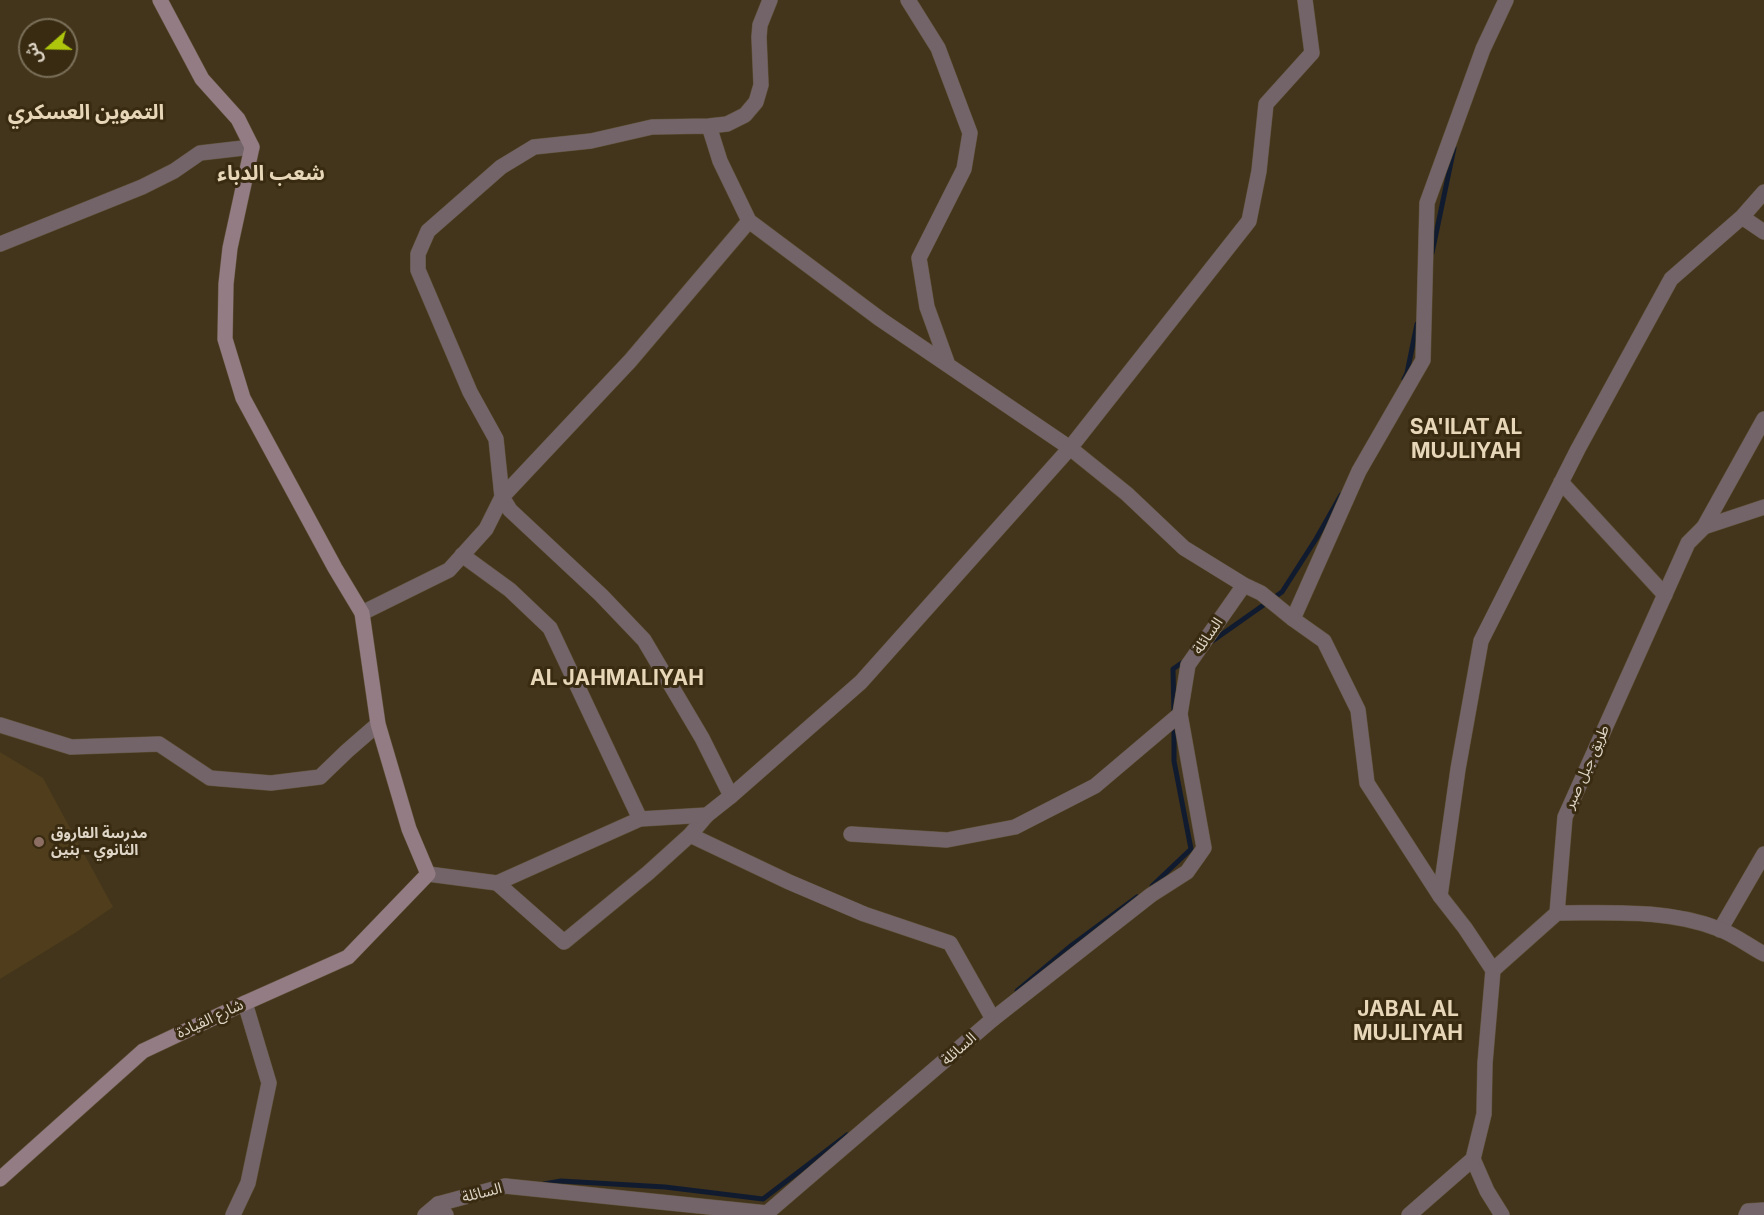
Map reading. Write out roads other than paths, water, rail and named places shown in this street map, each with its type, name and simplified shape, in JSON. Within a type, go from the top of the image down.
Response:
[{"type":"main road","points":[[160,0],[202,79],[238,119],[252,147],[230,248],[226,284],[225,339],[243,398],[362,613],[378,724],[409,829],[428,874]]},
{"type":"main road","name":"شارع القيادة","points":[[0,1179],[142,1051],[348,957],[428,874]]},
{"type":"street","points":[[731,796],[702,738],[645,640],[601,595],[510,510],[502,497],[495,439],[470,392],[418,270],[418,254],[428,231],[501,167],[534,147],[591,141],[652,127],[727,124],[745,115],[756,102],[761,85],[760,26],[770,0]]},
{"type":"street","points":[[908,0],[938,48],[970,133],[964,169],[919,258],[927,307],[948,365]]},
{"type":"street","points":[[497,883],[564,942],[648,873],[690,835],[707,815],[861,682],[1070,448],[1249,221],[1260,171],[1266,104],[1312,53],[1305,0]]},
{"type":"street","points":[[1293,619],[1359,471],[1423,360],[1427,203],[1483,49],[1506,0]]},
{"type":"street","points":[[709,126],[720,161],[749,221],[880,319],[1070,448],[1126,494],[1184,548],[1261,593],[1324,641],[1358,710],[1366,783],[1440,896],[1493,970],[1485,1064],[1484,1114],[1473,1159],[1409,1215]]},
{"type":"street","points":[[0,244],[142,188],[174,171],[200,153],[252,147]]},
{"type":"street","points":[[1440,896],[1458,769],[1481,640],[1562,482],[1671,279],[1742,217],[1764,192]]},
{"type":"street","points":[[1742,217],[1764,232]]},
{"type":"street","points":[[362,613],[449,570],[486,529],[502,497],[630,361],[749,221]]},
{"type":"street","points":[[1704,528],[1764,419]]},
{"type":"street","points":[[1562,482],[1665,595]]},
{"type":"street","name":"طريق جبل صبر","points":[[1557,913],[1565,817],[1688,543],[1704,528],[1764,507]]},
{"type":"street","points":[[462,555],[510,590],[550,628],[640,819]]},
{"type":"street","name":"السائلة","points":[[425,1215],[505,1186],[767,1214],[993,1019],[1152,895],[1187,872],[1204,848],[1180,714],[1188,665],[1244,585]]},
{"type":"street","points":[[851,834],[947,840],[1015,827],[1095,786],[1180,714]]},
{"type":"street","points":[[0,725],[72,747],[159,744],[210,778],[271,783],[320,777],[378,724]]},
{"type":"street","points":[[428,874],[497,883],[640,819],[707,815]]},
{"type":"street","points":[[690,835],[800,887],[864,914],[950,943],[993,1019]]},
{"type":"street","points":[[1720,930],[1764,854]]},
{"type":"street","points":[[1493,970],[1557,913],[1669,916],[1720,930],[1764,954]]},
{"type":"street","points":[[233,1215],[248,1183],[270,1083],[244,1003]]},
{"type":"street","points":[[1473,1159],[1487,1191],[1502,1215]]},
{"type":"street","points":[[1746,1215],[1748,1211],[1764,1210]]},
{"type":"waterway","points":[[1432,253],[1454,148]]},
{"type":"waterway","points":[[1404,379],[1417,324]]},
{"type":"waterway","points":[[1211,642],[1282,592],[1341,495]]},
{"type":"waterway","points":[[1174,713],[1173,669],[1186,660]]},
{"type":"waterway","points":[[1152,886],[1191,849],[1174,761],[1174,722]]},
{"type":"waterway","points":[[1017,991],[1072,945],[1137,897]]},
{"type":"waterway","points":[[544,1184],[561,1181],[665,1187],[763,1199],[847,1135]]},
{"type":"place","name":"مدرسة الفاروق الثانوي - بنين","points":[[39,842]]},
{"type":"district","name":"التموين العسكري","points":[[86,113]]},
{"type":"district","name":"شعب الدباء","points":[[271,174]]},
{"type":"district","name":"SA'ILAT AL MUJLIYAH","points":[[1466,440]]},
{"type":"district","name":"AL JAHMALIYAH","points":[[617,679]]},
{"type":"district","name":"JABAL AL MUJLIYAH","points":[[1408,1022]]}]
